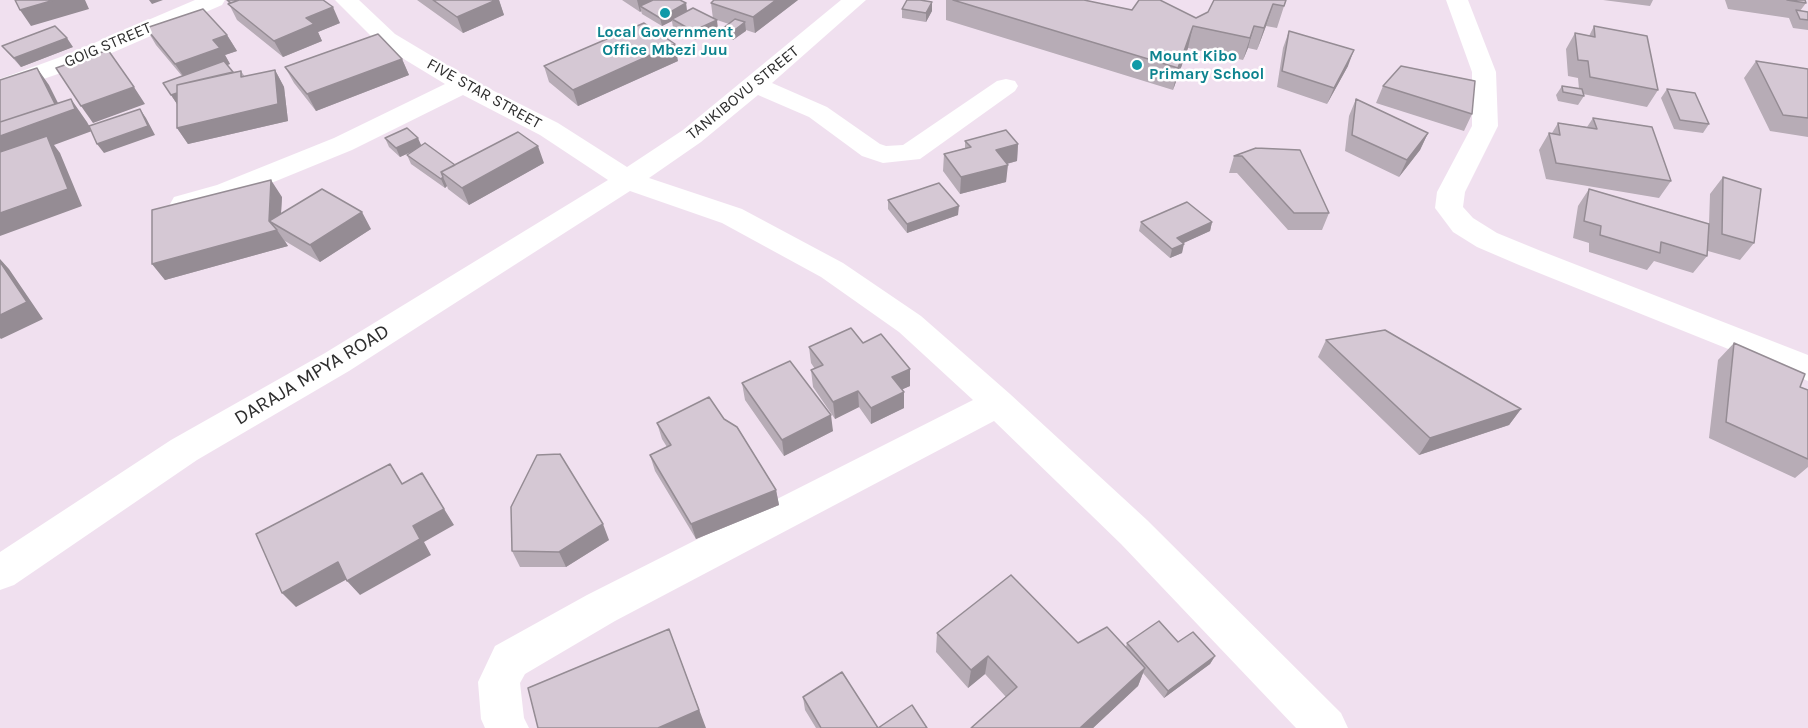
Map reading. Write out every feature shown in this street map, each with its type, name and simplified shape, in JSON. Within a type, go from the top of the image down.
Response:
[{"type":"street","name":"GOIG STREET","points":[[0,87],[75,60],[214,0]]},
{"type":"street","name":"FIVE STAR STREET","points":[[346,0],[387,39],[463,85],[549,129],[627,180],[732,216],[832,270],[910,324],[998,403],[1134,532],[1326,728]]},
{"type":"street","name":"TANKIBOVU STREET","points":[[627,180],[692,136],[855,0]]},
{"type":"street","points":[[1457,0],[1484,72],[1485,126],[1450,192],[1449,208],[1463,225],[1487,240],[1530,258],[1808,368]]},
{"type":"street","points":[[159,211],[227,191],[333,148],[463,85]]},
{"type":"street","points":[[755,85],[818,112],[872,150],[883,155],[910,153],[1006,86]]},
{"type":"street","name":"DARAJA MPYA ROAD","points":[[0,573],[184,450],[337,362],[627,180]]},
{"type":"street","points":[[507,728],[503,719],[498,682],[510,660],[601,608],[998,403]]},
{"type":"building","points":[[15,0],[54,0],[20,10]]},
{"type":"building","points":[[239,0],[323,0],[333,7],[306,18],[314,24],[274,41],[228,4]]},
{"type":"building","points":[[433,0],[496,0],[457,17]]},
{"type":"building","points":[[653,0],[680,0],[686,3],[660,18],[640,6]]},
{"type":"building","points":[[714,0],[776,0],[753,17],[711,3]]},
{"type":"building","points":[[907,0],[932,2],[926,13],[902,9]]},
{"type":"building","points":[[953,0],[1084,0],[1132,10],[1139,0],[1160,0],[1196,18],[1208,12],[1214,0],[1286,0],[1284,6],[1273,4],[1264,28],[1254,26],[1250,38],[1193,26],[1178,68]]},
{"type":"building","points":[[1787,0],[1805,0],[1806,3]]},
{"type":"building","points":[[693,8],[717,20],[693,31],[672,19]]},
{"type":"building","points":[[203,9],[227,35],[213,40],[220,48],[175,64],[146,28]]},
{"type":"building","points":[[1796,10],[1808,12],[1808,20],[1800,19]]},
{"type":"building","points":[[735,19],[745,22],[732,32],[722,29]]},
{"type":"building","points":[[644,23],[675,44],[573,90],[544,66]]},
{"type":"building","points":[[55,26],[67,38],[14,58],[2,46]]},
{"type":"building","points":[[1594,26],[1647,36],[1658,90],[1590,77],[1588,61],[1578,60],[1575,33],[1595,37]]},
{"type":"building","points":[[1289,31],[1354,50],[1334,88],[1282,71]]},
{"type":"building","points":[[378,34],[402,59],[307,94],[285,67]]},
{"type":"building","points":[[108,50],[134,87],[81,106],[56,68]]},
{"type":"building","points":[[224,61],[233,72],[177,85],[177,93],[171,95],[163,83]]},
{"type":"building","points":[[1756,61],[1808,69],[1808,118],[1783,115]]},
{"type":"building","points":[[1401,66],[1475,81],[1472,114],[1383,86]]},
{"type":"building","points":[[37,68],[55,104],[0,122],[0,80]]},
{"type":"building","points":[[275,70],[278,104],[177,128],[177,85],[241,71],[241,77]]},
{"type":"building","points":[[1562,86],[1582,89],[1584,96],[1563,92]]},
{"type":"building","points":[[1667,89],[1695,93],[1709,124],[1680,120]]},
{"type":"building","points":[[71,99],[75,109],[0,136],[0,122]]},
{"type":"building","points":[[1356,99],[1428,133],[1407,160],[1352,135]]},
{"type":"building","points":[[140,109],[148,126],[97,144],[89,126]]},
{"type":"building","points":[[1593,118],[1652,127],[1671,181],[1556,163],[1549,133],[1560,135],[1558,123],[1597,129]]},
{"type":"building","points":[[407,128],[418,138],[396,148],[385,138]]},
{"type":"building","points":[[1006,130],[1018,144],[996,150],[1008,165],[961,177],[944,154],[971,147],[965,141]]},
{"type":"building","points":[[518,132],[538,146],[462,188],[441,172]]},
{"type":"building","points":[[47,136],[68,189],[0,213],[0,152]]},
{"type":"building","points":[[425,143],[455,165],[441,172],[443,177],[441,179],[407,155]]},
{"type":"building","points":[[1256,148],[1300,150],[1329,213],[1294,213],[1242,156],[1234,156]]},
{"type":"building","points":[[1723,177],[1761,189],[1754,243],[1722,234]]},
{"type":"building","points":[[271,180],[269,221],[277,230],[152,264],[152,210]]},
{"type":"building","points":[[939,183],[959,206],[907,224],[888,200]]},
{"type":"building","points":[[322,189],[362,212],[310,245],[269,221]]},
{"type":"building","points":[[1589,189],[1709,224],[1707,256],[1661,242],[1660,253],[1600,235],[1601,226],[1584,221]]},
{"type":"building","points":[[1187,202],[1212,222],[1177,238],[1184,244],[1172,249],[1141,222]]},
{"type":"building","points":[[0,262],[27,302],[0,315]]},
{"type":"building","points":[[851,328],[863,343],[881,334],[910,369],[892,377],[904,392],[871,408],[858,391],[833,402],[811,370],[823,365],[809,347]]},
{"type":"building","points":[[1385,330],[1521,409],[1430,438],[1326,340]]},
{"type":"building","points":[[1734,343],[1805,374],[1800,387],[1808,390],[1808,459],[1726,422]]},
{"type":"building","points":[[790,361],[831,415],[782,440],[742,383]]},
{"type":"building","points":[[709,397],[724,419],[737,427],[776,490],[691,524],[650,455],[671,445],[657,423]]},
{"type":"building","points":[[560,454],[603,524],[559,552],[512,551],[511,507],[537,455]]},
{"type":"building","points":[[390,464],[402,484],[422,473],[444,509],[413,526],[420,539],[347,581],[338,562],[282,593],[256,534]]},
{"type":"building","points":[[1011,575],[1078,643],[1107,627],[1145,668],[1080,728],[971,728],[1017,687],[988,656],[971,670],[937,633]]},
{"type":"building","points":[[1159,621],[1178,642],[1193,632],[1215,656],[1168,691],[1127,643]]},
{"type":"building","points":[[669,629],[699,710],[658,728],[538,728],[528,688]]},
{"type":"building","points":[[842,672],[878,728],[821,728],[803,697]]},
{"type":"building","points":[[912,705],[927,728],[878,728]]},
{"type":"place","name":"Local Government Office Mbezi Juu","points":[[665,13]]},
{"type":"place","name":"Mount Kibo Primary School","points":[[1137,65]]}]
